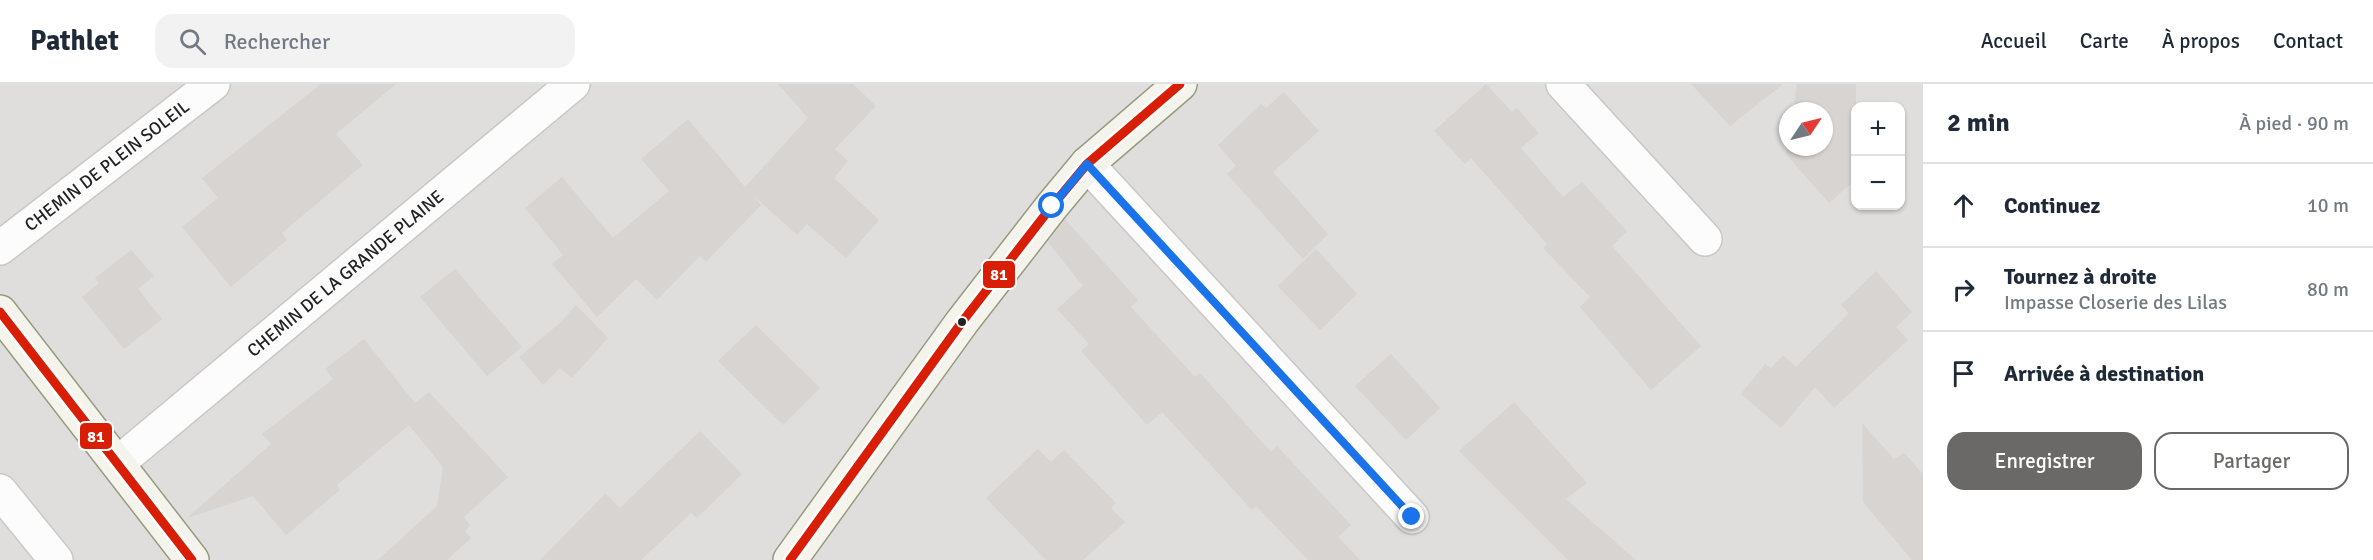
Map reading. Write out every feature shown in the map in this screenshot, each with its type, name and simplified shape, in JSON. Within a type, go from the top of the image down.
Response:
[{"type":"street","name":"CHEMIN DE PLEIN SOLEIL","points":[[0,248],[213,84]]},
{"type":"street","name":"CHEMIN DE LA GRANDE PLAINE","points":[[118,463],[573,84]]},
{"type":"street","points":[[790,560],[962,322],[1087,164],[1180,84]]},
{"type":"street","points":[[1563,84],[1705,240]]},
{"type":"street","points":[[1087,164],[1412,517]]},
{"type":"street","points":[[0,312],[192,560]]},
{"type":"street","points":[[0,491],[56,560]]},
{"type":"shaded area","points":[[0,84],[1923,84],[1923,560],[0,560]]},
{"type":"building","points":[[321,84],[396,84],[336,134],[363,165],[282,233],[287,240],[231,287],[182,227],[218,198],[202,178]]},
{"type":"building","points":[[778,84],[853,84],[876,106],[835,149],[848,161],[834,178],[879,220],[846,258],[807,224],[797,235],[754,196],[761,205],[706,262],[700,256],[657,300],[636,279],[597,317],[552,264],[563,255],[525,208],[562,177],[613,238],[669,191],[641,159],[688,119],[745,187],[808,118]]},
{"type":"building","points":[[1486,84],[1512,112],[1517,108],[1539,133],[1521,148],[1563,197],[1582,182],[1627,231],[1612,246],[1701,346],[1651,390],[1580,307],[1590,297],[1543,248],[1547,244],[1471,158],[1465,164],[1434,131]]},
{"type":"building","points":[[1691,84],[1783,84],[1730,126]]},
{"type":"building","points":[[1797,84],[1856,84],[1856,102],[1851,102],[1851,183],[1829,203],[1788,156],[1833,156],[1833,102],[1794,102]]},
{"type":"building","points":[[1284,92],[1319,131],[1273,172],[1328,234],[1303,259],[1227,174],[1236,166],[1218,145],[1261,104],[1266,108]]},
{"type":"building","points":[[1065,219],[1138,300],[1131,307],[1195,377],[1200,373],[1271,452],[1277,446],[1351,525],[1338,537],[1360,560],[1308,560],[1256,506],[1252,510],[1162,412],[1147,425],[1081,351],[1089,344],[1057,309],[1083,286],[1048,242]]},
{"type":"building","points":[[1316,249],[1357,294],[1320,330],[1278,286]]},
{"type":"building","points":[[131,250],[154,276],[138,289],[162,319],[124,349],[82,297],[99,283],[95,278]]},
{"type":"building","points":[[455,269],[522,347],[487,376],[420,297]]},
{"type":"building","points":[[1876,271],[1912,312],[1896,327],[1908,340],[1834,408],[1815,387],[1781,428],[1741,394],[1765,364],[1771,368],[1783,355],[1796,367],[1849,313],[1841,305]]},
{"type":"building","points":[[576,305],[608,338],[572,378],[560,368],[543,385],[519,357],[561,322]]},
{"type":"building","points":[[756,325],[820,388],[783,425],[718,361]]},
{"type":"building","points":[[364,339],[415,403],[429,392],[508,477],[464,517],[470,526],[465,531],[471,538],[447,560],[378,560],[437,506],[443,467],[409,425],[337,485],[340,490],[286,535],[253,496],[187,518],[271,444],[262,434],[333,379],[325,369]]},
{"type":"building","points":[[1391,354],[1440,408],[1406,440],[1355,386]]},
{"type":"building","points":[[1514,402],[1587,483],[1566,499],[1636,560],[1568,560],[1459,451]]},
{"type":"building","points":[[1862,423],[1894,459],[1904,453],[1923,474],[1923,560],[1912,560],[1863,502]]},
{"type":"building","points":[[700,431],[742,474],[697,518],[691,513],[641,560],[540,560],[604,495],[606,494],[620,508]]},
{"type":"building","points":[[1038,449],[1051,462],[1064,450],[1116,503],[1111,508],[1125,522],[1083,560],[1046,560],[986,498]]},
{"type":"transit line","name":"81","points":[[790,560],[962,322],[1052,206],[1087,164],[1180,84]]},
{"type":"transit line","name":"81","points":[[0,312],[192,560]]},
{"type":"route","points":[[1052,206],[1087,164],[1412,517]]}]
